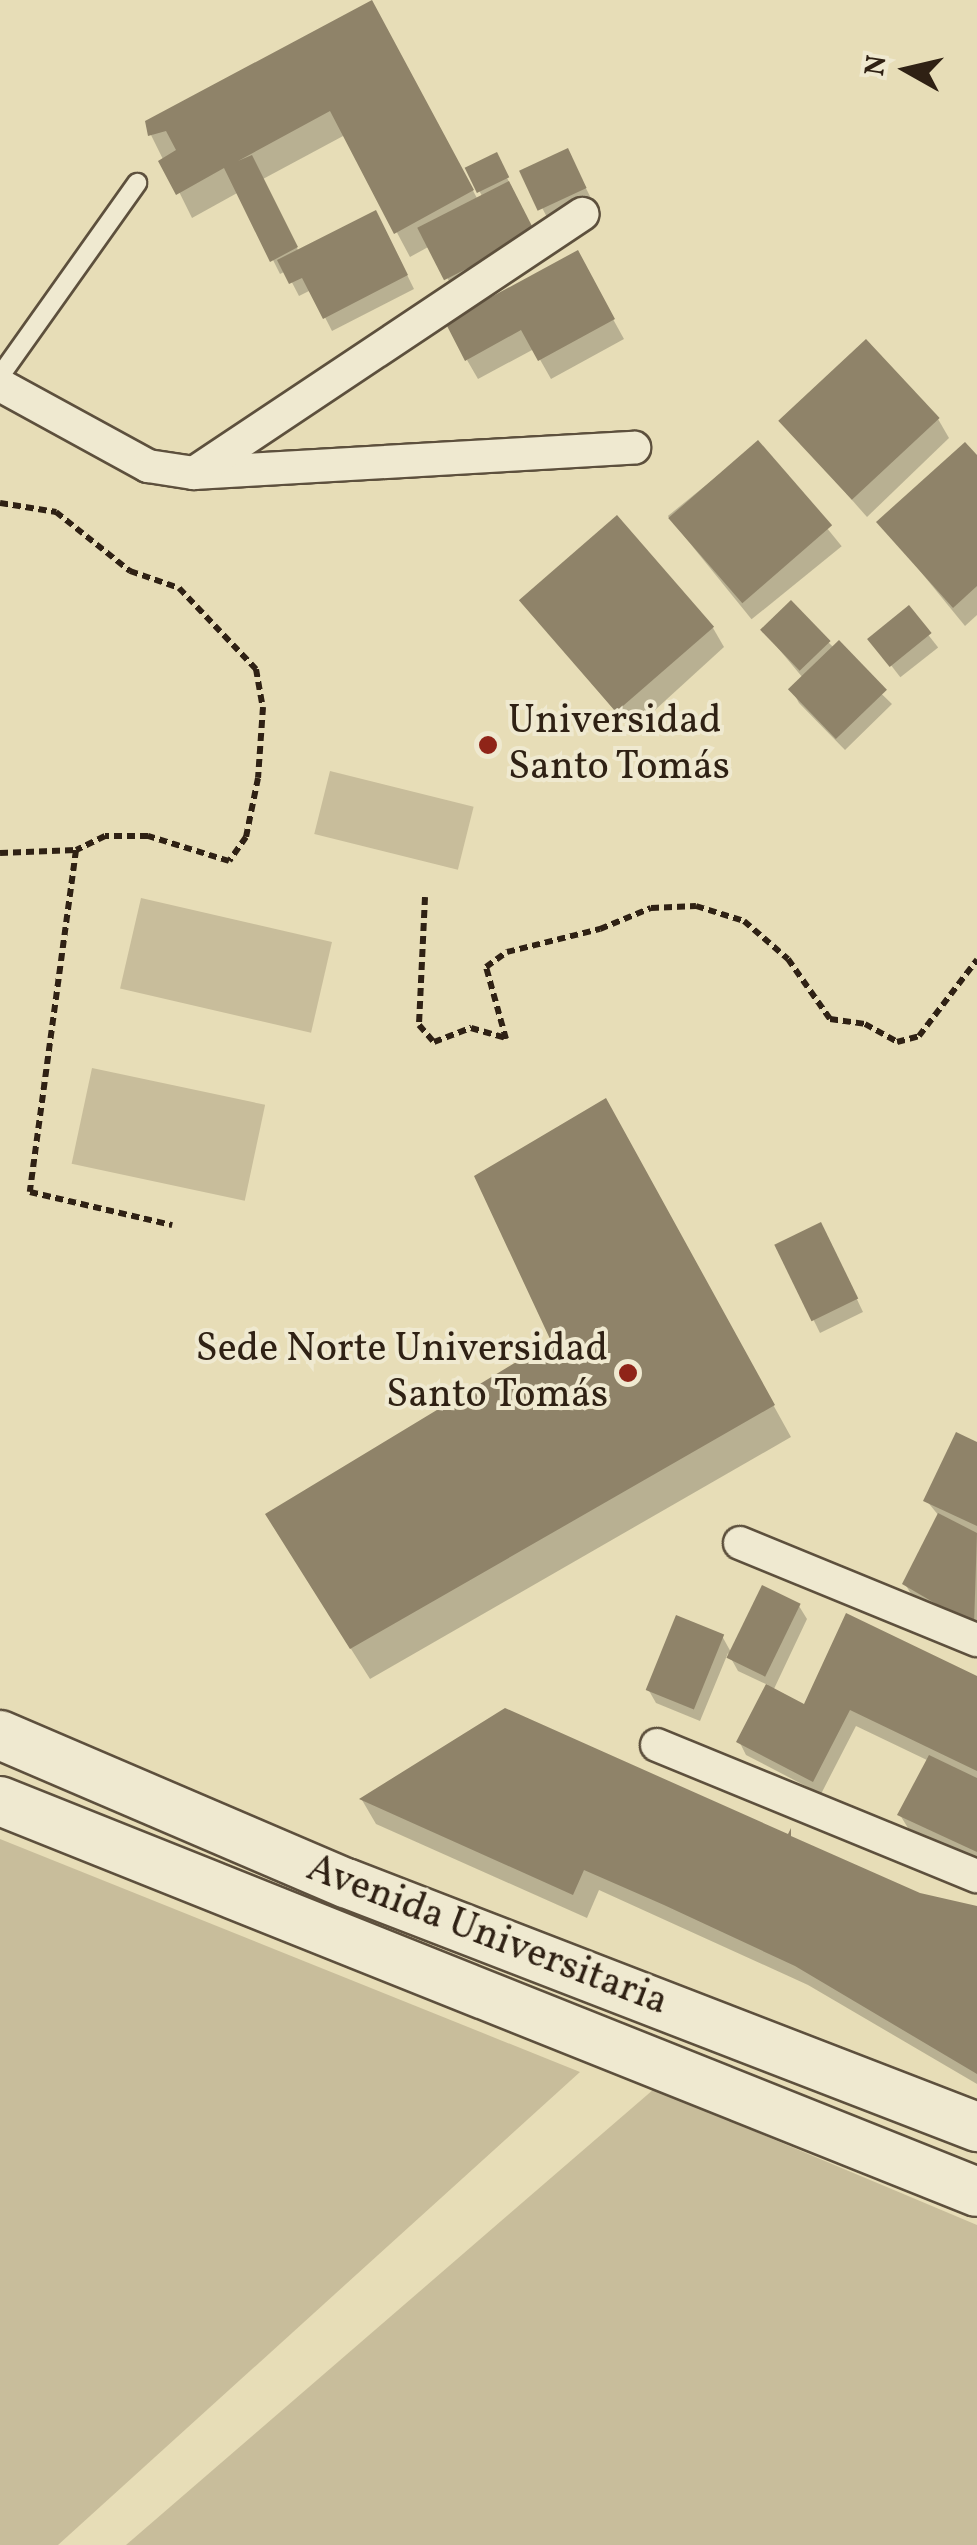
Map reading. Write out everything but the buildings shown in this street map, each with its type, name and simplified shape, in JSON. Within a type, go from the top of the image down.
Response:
[{"type":"main road","name":"Avenida Universitaria","points":[[0,1735],[346,1883],[977,2127]]},
{"type":"main road","name":"Avenida Universitaria","points":[[0,1801],[977,2192]]},
{"type":"street","points":[[194,472],[582,214]]},
{"type":"street","points":[[0,385],[148,466],[194,472],[634,448]]},
{"type":"street","points":[[740,1543],[977,1640]]},
{"type":"street","points":[[656,1745],[977,1876]]},
{"type":"lane","points":[[0,376],[137,183]]},
{"type":"path","points":[[0,502],[56,512],[130,571],[178,588],[256,670],[263,707],[258,778],[246,837],[229,861],[148,836],[105,836],[76,850],[0,853]]},
{"type":"path","points":[[76,850],[30,1192],[172,1225]]},
{"type":"path","points":[[425,897],[419,1025],[434,1042],[472,1028],[506,1038],[486,967],[507,952],[600,930],[652,908],[696,906],[744,921],[788,959],[830,1020],[865,1024],[897,1042],[920,1036],[977,960]]},
{"type":"shaded area","points":[[330,771],[474,807],[458,870],[314,834]]},
{"type":"shaded area","points":[[141,898],[332,942],[311,1033],[120,989]]},
{"type":"shaded area","points":[[92,1068],[265,1105],[245,1201],[72,1164]]},
{"type":"shaded area","points":[[0,1839],[580,2072],[58,2545],[0,2545]]},
{"type":"shaded area","points":[[654,2089],[977,2225],[977,2545],[126,2545]]},
{"type":"place","name":"Universidad Santo Tomás","points":[[488,745]]},
{"type":"place","name":"Sede Norte Universidad Santo Tomás","points":[[628,1373]]}]
